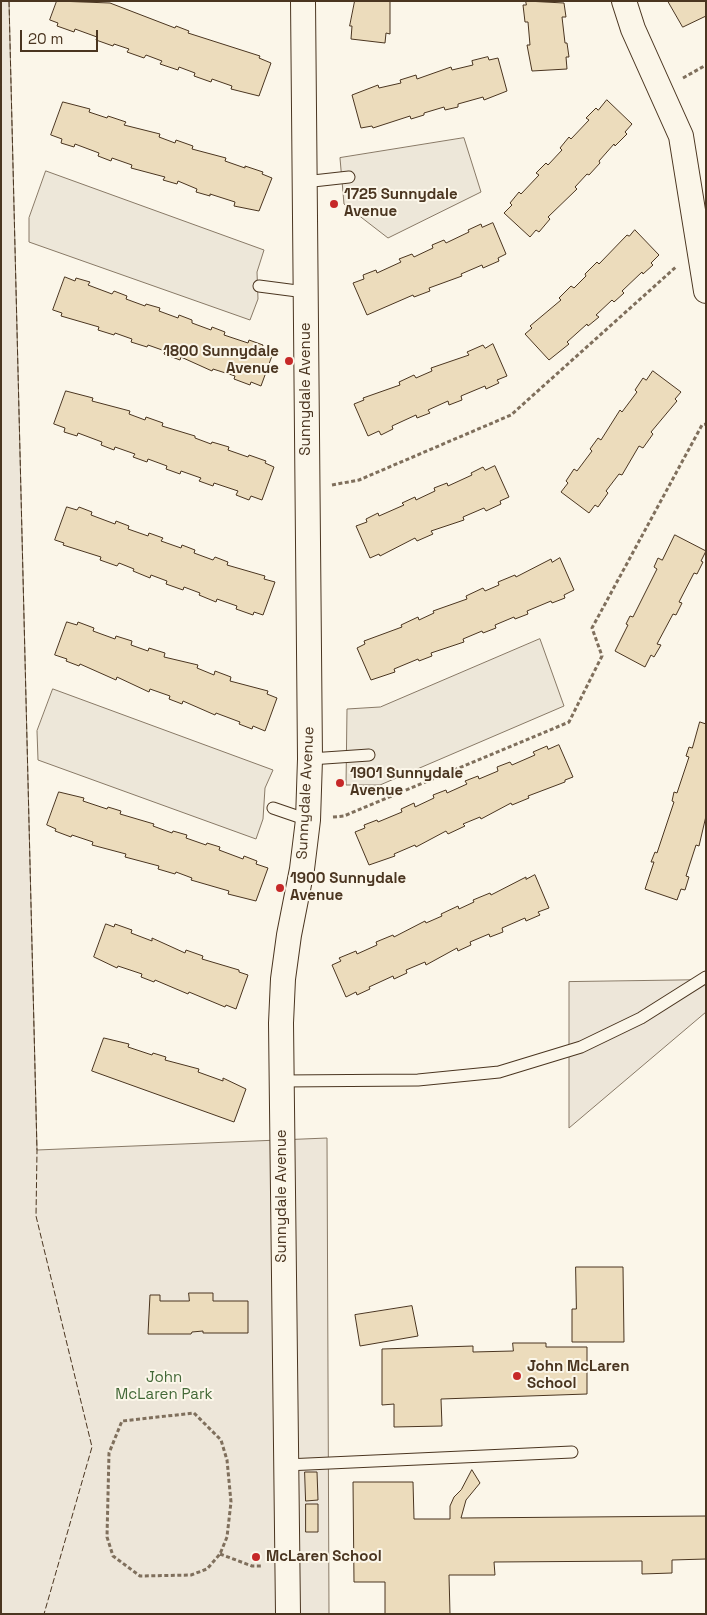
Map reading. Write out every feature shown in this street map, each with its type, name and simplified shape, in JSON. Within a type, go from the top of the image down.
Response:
[{"type":"street","name":"Sunnydale Avenue","points":[[288,1614],[282,1081],[283,979],[289,935],[302,869],[308,820],[310,760],[303,1]]},
{"type":"street","points":[[624,1],[633,29],[682,136],[706,292]]},
{"type":"lane","points":[[304,182],[349,177]]},
{"type":"lane","points":[[258,286],[305,292]]},
{"type":"lane","points":[[310,760],[369,755]]},
{"type":"lane","points":[[273,808],[308,820]]},
{"type":"lane","points":[[282,1081],[418,1080],[499,1072],[581,1047],[641,1018],[706,976]]},
{"type":"lane","points":[[286,1465],[572,1452]]},
{"type":"path","points":[[307,488],[360,480],[511,416],[681,262],[700,256]]},
{"type":"path","points":[[308,820],[344,816],[569,722],[602,656],[592,628],[702,425],[706,424]]},
{"type":"path","points":[[194,1413],[221,1440],[227,1460],[231,1502],[227,1537],[220,1554],[208,1569],[182,1576],[140,1576],[113,1556],[107,1537],[109,1452],[122,1421],[194,1413]]},
{"type":"path","points":[[220,1554],[252,1566],[287,1568]]},
{"type":"green space","name":"John McLaren Park","points":[[1,1],[9,1],[37,1150],[327,1138],[329,1614],[1,1614]]},
{"type":"green space","points":[[706,980],[706,1012],[569,1128],[569,982]]},
{"type":"shaded area","points":[[464,138],[481,192],[388,238],[344,204],[340,158]]},
{"type":"shaded area","points":[[46,171],[264,250],[257,272],[258,299],[250,320],[29,242],[29,218]]},
{"type":"shaded area","points":[[540,639],[564,706],[380,785],[346,785],[347,709],[380,707]]},
{"type":"shaded area","points":[[53,689],[273,770],[265,788],[263,819],[256,839],[38,760],[37,731]]},
{"type":"building","points":[[57,1],[110,3],[175,28],[176,26],[189,31],[188,33],[260,56],[259,58],[271,63],[259,96],[231,89],[232,86],[212,79],[211,82],[194,76],[195,73],[179,67],[178,70],[160,64],[162,61],[146,55],[144,58],[127,52],[129,49],[96,40],[97,37],[75,29],[74,32],[57,26],[58,23],[50,20]]},
{"type":"building","points":[[355,1],[390,1],[390,34],[386,33],[385,43],[351,39],[352,26],[350,26]]},
{"type":"building","points":[[526,1],[564,3],[566,17],[562,17],[565,43],[567,43],[569,57],[566,57],[567,69],[532,71],[527,45],[530,45],[528,22],[525,22],[523,5],[526,5]]},
{"type":"building","points":[[668,1],[706,1],[706,16],[683,27]]},
{"type":"building","points":[[488,57],[489,60],[498,58],[507,91],[484,100],[483,97],[458,104],[458,107],[445,110],[444,107],[411,119],[410,116],[373,128],[372,126],[361,128],[352,95],[378,85],[379,88],[401,83],[400,80],[416,75],[417,79],[451,67],[452,70],[473,65],[472,61]]},
{"type":"building","points":[[607,100],[632,124],[625,132],[627,134],[615,146],[614,144],[599,161],[600,163],[575,187],[577,189],[548,217],[550,219],[539,232],[536,230],[530,237],[504,213],[512,205],[510,203],[519,192],[521,194],[539,175],[536,173],[546,163],[548,165],[562,150],[560,148],[569,137],[571,139],[589,120],[586,118],[596,108],[598,110]]},
{"type":"building","points":[[63,102],[90,109],[89,112],[126,122],[124,125],[160,134],[159,137],[175,143],[176,140],[193,146],[192,149],[226,158],[225,161],[263,172],[262,174],[272,178],[259,211],[234,206],[235,202],[210,194],[210,196],[196,192],[197,189],[178,181],[177,184],[163,180],[165,177],[131,168],[132,165],[112,158],[111,161],[98,156],[99,153],[75,144],[74,147],[61,143],[62,139],[51,135]]},
{"type":"building","points":[[493,223],[506,254],[498,258],[499,261],[483,268],[482,265],[461,274],[462,276],[429,288],[430,291],[414,297],[413,295],[367,315],[353,283],[364,279],[363,275],[376,270],[377,273],[401,262],[399,259],[412,254],[414,257],[433,248],[432,245],[444,240],[446,243],[481,224],[482,227]]},
{"type":"building","points":[[635,230],[659,255],[651,263],[653,265],[643,274],[642,272],[622,291],[624,293],[614,302],[612,300],[596,315],[599,317],[588,326],[587,324],[567,342],[569,344],[549,360],[525,334],[532,328],[530,326],[561,300],[559,298],[571,286],[574,288],[597,262],[599,264],[627,235],[629,236]]},
{"type":"building","points":[[65,277],[75,281],[76,278],[90,282],[88,285],[112,294],[114,291],[127,296],[126,299],[145,306],[146,304],[160,308],[159,311],[178,318],[179,315],[192,320],[192,323],[211,330],[212,327],[225,332],[224,335],[248,343],[249,340],[263,345],[262,348],[273,353],[261,386],[251,382],[250,385],[234,379],[235,376],[213,369],[212,371],[181,357],[180,360],[164,354],[165,351],[131,342],[132,339],[98,330],[99,327],[61,316],[62,313],[53,310]]},
{"type":"building","points":[[493,344],[507,376],[497,380],[499,383],[486,389],[485,386],[461,396],[462,400],[449,405],[448,401],[428,410],[430,413],[417,418],[416,415],[392,426],[393,429],[381,435],[379,431],[368,436],[354,404],[364,400],[363,398],[400,385],[399,382],[414,375],[416,378],[432,371],[431,368],[469,355],[467,352],[483,345],[485,348]]},
{"type":"building","points":[[653,371],[681,392],[675,399],[677,401],[651,432],[653,434],[643,448],[639,446],[622,475],[619,474],[606,491],[608,493],[598,507],[595,505],[589,513],[561,492],[568,483],[566,481],[574,469],[577,471],[592,451],[590,449],[598,438],[601,440],[620,410],[622,412],[637,392],[635,390],[643,378],[646,380]]},
{"type":"building","points":[[66,391],[93,398],[92,401],[130,411],[129,414],[145,420],[146,417],[163,423],[162,426],[195,436],[195,438],[211,444],[212,442],[229,447],[228,450],[266,461],[265,463],[274,467],[262,500],[251,496],[249,500],[236,495],[238,491],[214,483],[213,486],[199,481],[201,478],[181,471],[180,474],[166,469],[167,466],[148,459],[147,462],[133,457],[135,454],[115,447],[114,450],[101,445],[102,442],[78,433],[77,436],[64,432],[65,428],[54,424]]},
{"type":"building","points":[[495,466],[509,497],[500,501],[501,504],[486,511],[484,508],[463,517],[464,520],[431,531],[433,534],[417,541],[415,538],[380,556],[379,554],[370,558],[356,526],[367,522],[366,519],[378,513],[379,516],[404,505],[402,503],[415,497],[416,500],[435,491],[434,488],[447,483],[448,486],[472,475],[471,473],[483,467],[485,470]]},
{"type":"building","points":[[67,507],[77,510],[79,507],[92,512],[91,515],[115,524],[116,521],[129,526],[128,529],[148,536],[149,533],[163,538],[161,541],[181,548],[182,545],[195,550],[194,553],[213,560],[215,557],[228,562],[227,565],[265,576],[264,579],[275,582],[263,615],[254,612],[253,615],[236,609],[237,606],[217,599],[216,602],[184,587],[183,590],[166,584],[167,581],[151,575],[150,578],[119,563],[117,566],[100,560],[101,557],[63,545],[64,543],[55,540]]},
{"type":"building","points":[[675,535],[706,551],[697,574],[694,573],[679,602],[682,603],[676,615],[673,614],[657,644],[661,645],[654,657],[651,655],[645,667],[615,651],[628,625],[626,624],[630,616],[633,617],[657,569],[654,567],[658,558],[662,560]]},
{"type":"building","points":[[560,558],[574,590],[564,595],[565,598],[552,603],[551,601],[527,611],[528,614],[515,619],[514,617],[495,625],[496,628],[483,633],[482,631],[463,639],[464,642],[431,653],[432,656],[419,661],[418,659],[394,669],[395,672],[371,680],[357,648],[365,644],[364,641],[402,627],[401,625],[418,617],[419,620],[434,613],[433,611],[467,599],[466,596],[483,588],[485,591],[499,585],[498,582],[515,575],[516,577],[551,559],[552,562]]},
{"type":"building","points":[[67,622],[77,625],[78,622],[94,628],[93,631],[115,639],[116,636],[132,641],[131,645],[148,651],[149,648],[165,653],[164,657],[198,665],[197,668],[214,675],[215,671],[231,677],[230,681],[268,691],[267,694],[277,698],[265,731],[253,726],[252,729],[239,724],[240,722],[216,713],[215,715],[183,701],[182,704],[169,699],[170,696],[150,689],[149,692],[117,677],[116,680],[55,655]]},
{"type":"building","points":[[700,722],[706,724],[706,816],[699,846],[696,845],[686,876],[689,877],[685,890],[681,889],[677,900],[645,889],[654,862],[651,862],[655,852],[657,853],[674,802],[672,801],[674,792],[677,793],[689,757],[686,756],[689,747],[692,748]]},
{"type":"building","points":[[559,745],[573,777],[528,796],[529,798],[512,805],[511,803],[481,819],[480,817],[463,824],[465,826],[448,834],[446,831],[416,847],[415,845],[394,854],[395,856],[369,865],[355,832],[365,828],[364,825],[377,820],[378,822],[402,812],[401,809],[414,803],[415,807],[434,798],[433,795],[446,790],[447,793],[467,784],[465,781],[478,776],[479,779],[498,771],[497,767],[510,762],[512,765],[535,755],[533,752],[547,746],[548,749]]},
{"type":"building","points":[[59,792],[84,798],[83,801],[107,809],[108,807],[121,811],[120,814],[154,824],[153,826],[172,833],[173,831],[187,835],[186,838],[206,845],[207,843],[220,847],[219,850],[243,859],[244,856],[257,861],[256,864],[268,868],[256,901],[228,894],[229,891],[191,880],[192,878],[176,872],[175,874],[158,869],[159,866],[125,857],[126,854],[92,845],[93,842],[55,831],[56,829],[47,825]]},
{"type":"building","points":[[535,875],[549,908],[538,912],[540,915],[526,921],[525,918],[502,928],[503,932],[490,937],[489,934],[470,942],[471,945],[458,951],[457,948],[426,965],[425,962],[406,970],[407,973],[394,979],[393,976],[357,995],[356,992],[346,997],[332,965],[341,961],[339,958],[356,951],[357,954],[377,945],[376,942],[393,935],[394,937],[425,921],[426,923],[442,916],[441,914],[458,906],[459,909],[474,902],[473,900],[490,893],[491,895],[526,877],[526,879]]},
{"type":"building","points":[[106,924],[114,927],[115,924],[132,930],[131,933],[152,941],[152,938],[185,953],[186,950],[203,956],[202,959],[239,970],[239,972],[248,975],[236,1009],[226,1005],[225,1007],[189,992],[188,994],[155,980],[154,982],[141,977],[142,974],[118,966],[117,968],[94,957]]},
{"type":"building","points":[[104,1038],[129,1044],[128,1047],[152,1055],[153,1053],[166,1057],[165,1060],[199,1069],[198,1072],[223,1081],[223,1078],[246,1089],[234,1122],[92,1071]]},
{"type":"building","points":[[576,1267],[623,1267],[624,1342],[572,1342],[572,1309],[576,1309]]},
{"type":"building","points":[[189,1293],[213,1293],[213,1301],[248,1301],[248,1333],[203,1333],[203,1331],[192,1332],[191,1334],[148,1334],[150,1295],[160,1295],[160,1301],[189,1301]]},
{"type":"building","points":[[412,1306],[418,1336],[360,1346],[355,1315]]},
{"type":"building","points":[[513,1343],[546,1343],[546,1347],[587,1347],[587,1394],[441,1399],[442,1426],[394,1427],[394,1404],[382,1405],[382,1349],[473,1346],[473,1352],[513,1351]]},
{"type":"building","points":[[472,1470],[480,1483],[466,1500],[461,1518],[706,1516],[706,1559],[672,1560],[672,1573],[642,1574],[642,1561],[494,1562],[495,1575],[449,1575],[450,1614],[385,1614],[385,1582],[354,1582],[353,1482],[413,1482],[414,1519],[450,1519],[450,1506],[454,1497],[461,1490]]},
{"type":"building","points":[[305,1472],[317,1472],[318,1500],[306,1501]]},
{"type":"building","points":[[306,1504],[318,1504],[318,1532],[306,1532]]},
{"type":"fence","points":[[9,1],[37,1151],[36,1216],[92,1447],[44,1614]]},
{"type":"place","name":"1725 Sunnydale Avenue","points":[[334,204]]},
{"type":"place","name":"1800 Sunnydale Avenue","points":[[289,361]]},
{"type":"place","name":"1901 Sunnydale Avenue","points":[[340,783]]},
{"type":"place","name":"1900 Sunnydale Avenue","points":[[280,888]]},
{"type":"place","name":"John McLaren School","points":[[517,1376]]},
{"type":"place","name":"McLaren School","points":[[256,1557]]}]
